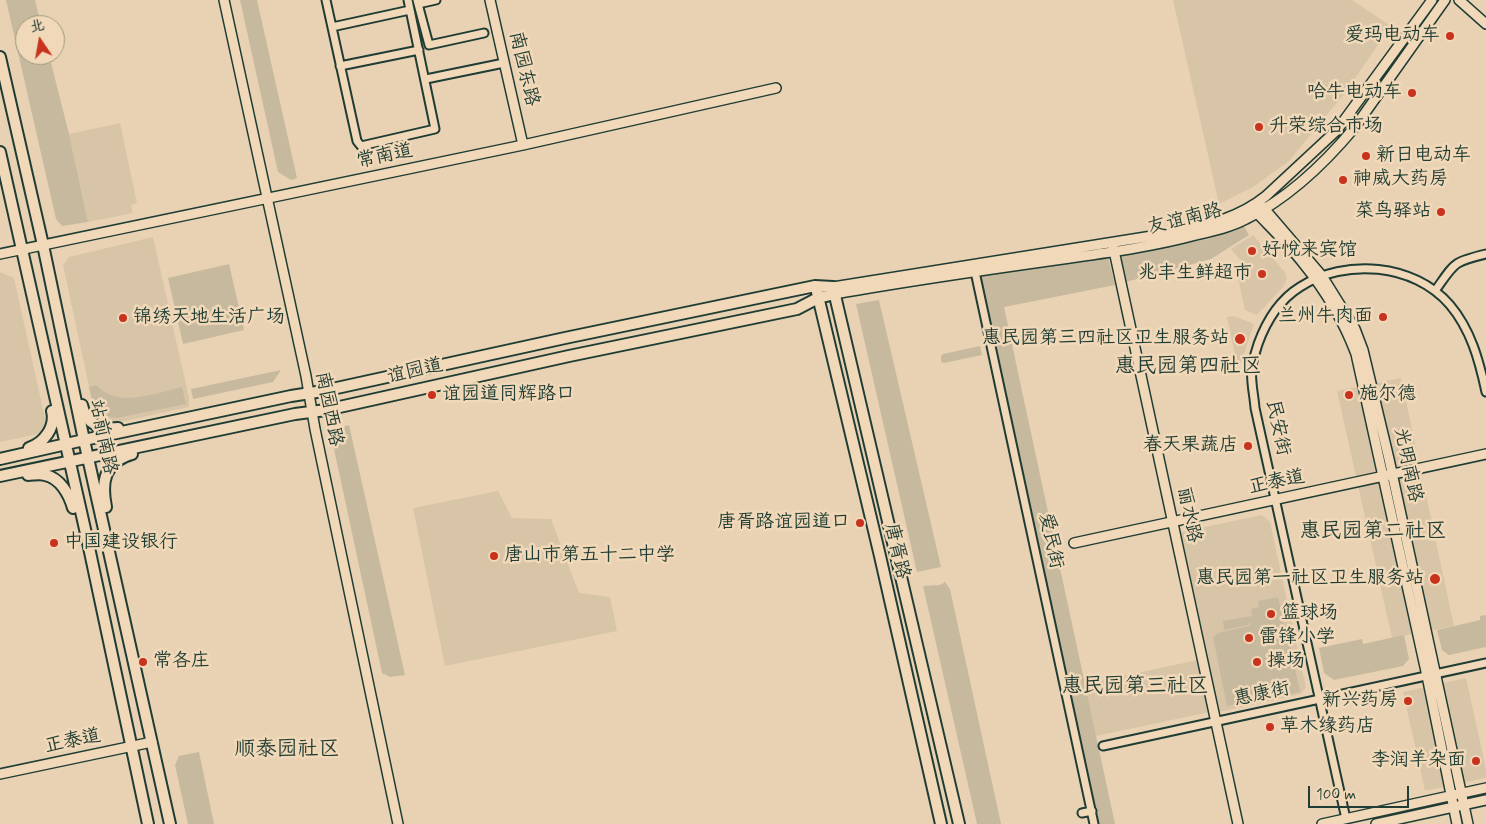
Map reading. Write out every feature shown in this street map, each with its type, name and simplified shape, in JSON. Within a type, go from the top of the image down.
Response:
[{"type":"main road","name":"站前南路","points":[[0,57],[170,824]]},
{"type":"main road","name":"站前南路","points":[[0,152],[87,538],[148,824]]},
{"type":"main road","name":"谊园道","points":[[0,459],[815,286],[834,291]]},
{"type":"main road","name":"唐胥路","points":[[815,286],[880,556],[941,824]]},
{"type":"main road","name":"谊园道","points":[[2,476],[295,414],[326,410],[568,356],[797,309],[834,291]]},
{"type":"main road","name":"唐胥路","points":[[834,291],[958,824]]},
{"type":"main road","points":[[70,374],[78,388],[83,411],[96,426],[106,429],[146,424],[158,425]]},
{"type":"main road","points":[[0,459],[36,446],[50,430],[53,416],[49,393],[50,378]]},
{"type":"main road","points":[[106,535],[108,519],[103,491],[105,478],[112,465],[122,457],[149,449],[161,442]]},
{"type":"main road","points":[[2,476],[44,475],[60,484],[70,497],[77,524],[87,538]]},
{"type":"street","name":"南园西路","points":[[224,0],[268,198],[398,824]]},
{"type":"street","points":[[326,0],[357,141],[362,146],[435,130],[426,79],[408,0]]},
{"type":"street","points":[[436,0],[418,2],[429,45],[484,34]]},
{"type":"street","name":"南园东路","points":[[490,0],[523,145]]},
{"type":"street","name":"友谊南路","points":[[1258,208],[1337,130],[1432,0]]},
{"type":"street","name":"友谊南路","points":[[834,291],[1113,247],[1207,225],[1258,208],[1290,192],[1356,127],[1445,0]]},
{"type":"street","points":[[1460,0],[1486,24]]},
{"type":"street","points":[[332,27],[410,10]]},
{"type":"street","points":[[340,66],[419,50]]},
{"type":"street","points":[[426,79],[504,63]]},
{"type":"street","name":"常南道","points":[[0,254],[523,145],[776,88]]},
{"type":"street","name":"光明南路","points":[[1258,208],[1303,263],[1318,277],[1354,329],[1363,350],[1392,475],[1431,675],[1457,794],[1464,805],[1468,824]]},
{"type":"street","name":"丽水路","points":[[1113,247],[1238,824]]},
{"type":"street","points":[[1435,291],[1453,265],[1461,260],[1486,254]]},
{"type":"street","name":"爱民街","points":[[974,268],[1094,824]]},
{"type":"street","points":[[1318,277],[1354,270],[1375,269],[1395,272],[1413,278],[1435,291],[1449,304],[1468,331],[1478,359],[1486,392]]},
{"type":"street","name":"光明南路","points":[[1318,277],[1348,333],[1356,354],[1383,477],[1431,675]]},
{"type":"street","name":"民安街","points":[[1318,277],[1299,287],[1275,310],[1266,324],[1252,366],[1252,385],[1346,819]]},
{"type":"street","name":"正泰道","points":[[1074,544],[1486,454]]},
{"type":"street","name":"惠康街","points":[[1103,746],[1486,664]]},
{"type":"street","name":"正泰道","points":[[0,774],[152,742]]},
{"type":"street","points":[[1322,824],[1486,788]]},
{"type":"street","name":"光明南路","points":[[1457,794],[1454,807],[1457,824]]},
{"type":"street","points":[[1376,824],[1486,800]]},
{"type":"street","points":[[1082,813],[1092,811]]},
{"type":"shaded area","points":[[6,0],[35,0],[39,15],[15,15],[15,39]]},
{"type":"shaded area","points":[[240,0],[257,0],[297,178],[291,180],[278,172]]},
{"type":"shaded area","name":"升荣综合市场","points":[[1173,0],[1352,0],[1391,26],[1345,93],[1289,161],[1253,187],[1219,204]]},
{"type":"shaded area","points":[[21,65],[52,65],[88,222],[62,226],[56,219]]},
{"type":"shaded area","points":[[120,123],[137,203],[131,205],[133,213],[88,222],[69,134]]},
{"type":"shaded area","points":[[1243,225],[1249,235],[1211,259],[1126,282],[1120,256],[1208,239]]},
{"type":"shaded area","points":[[1253,235],[1284,271],[1287,278],[1284,286],[1257,315],[1245,310],[1238,278],[1248,275],[1246,267],[1231,249]]},
{"type":"shaded area","points":[[153,237],[189,398],[189,407],[116,423],[106,420],[94,410],[63,265],[69,257]]},
{"type":"shaded area","points":[[1108,257],[1115,285],[1004,307],[1115,824],[1098,824],[979,276]]},
{"type":"shaded area","points":[[229,264],[244,330],[183,344],[168,278]]},
{"type":"shaded area","points":[[0,272],[14,278],[48,432],[0,442]]},
{"type":"shaded area","points":[[879,300],[941,567],[917,572],[856,304]]},
{"type":"shaded area","name":"惠民园第三四社区卫生服务站","points":[[1234,316],[1254,324],[1244,354],[1244,363],[1237,364],[1227,317]]},
{"type":"shaded area","points":[[980,346],[982,355],[941,362],[943,354]]},
{"type":"shaded area","points":[[281,370],[273,382],[193,399],[191,389]]},
{"type":"shaded area","points":[[1401,378],[1454,626],[1392,638],[1337,391]]},
{"type":"shaded area","points":[[96,385],[105,392],[126,398],[182,387],[186,404],[117,418],[110,417],[94,410],[89,387]]},
{"type":"shaded area","points":[[349,425],[405,675],[390,677],[382,673],[331,435],[339,428]]},
{"type":"shaded area","name":"唐山市第五十二中学","points":[[498,491],[512,518],[551,519],[579,593],[610,597],[617,631],[445,666],[413,508]]},
{"type":"shaded area","name":"雷锋小学","points":[[1262,515],[1270,522],[1306,687],[1301,694],[1219,712],[1181,532]]},
{"type":"shaded area","points":[[945,582],[950,589],[1001,824],[977,824],[923,586],[940,585]]},
{"type":"shaded area","name":"操场","points":[[1278,597],[1300,692],[1227,706],[1213,637],[1218,633],[1249,626],[1252,620],[1248,625],[1224,630],[1223,621],[1252,616],[1251,609],[1259,607],[1258,601]]},
{"type":"shaded area","points":[[1486,615],[1486,647],[1449,655],[1442,650],[1437,630],[1480,620],[1480,616]]},
{"type":"shaded area","points":[[1404,635],[1409,659],[1403,666],[1334,680],[1324,673],[1319,648],[1362,639],[1363,644]]},
{"type":"shaded area","points":[[1198,660],[1210,712],[1096,736],[1085,684]]},
{"type":"shaded area","points":[[1466,678],[1486,769],[1486,778],[1425,791],[1403,692]]},
{"type":"shaded area","points":[[199,752],[214,824],[188,824],[175,765],[179,756]]},
{"type":"place","name":"爱玛电动车","points":[[1450,36]]},
{"type":"place","name":"哈牛电动车","points":[[1412,93]]},
{"type":"place","name":"升荣综合市场","points":[[1259,127]]},
{"type":"place","name":"新日电动车","points":[[1366,156]]},
{"type":"place","name":"神威大药房","points":[[1343,180]]},
{"type":"place","name":"菜鸟驿站","points":[[1441,212]]},
{"type":"place","name":"好悦来宾馆","points":[[1252,251]]},
{"type":"place","name":"兆丰生鲜超市","points":[[1262,274]]},
{"type":"place","name":"兰州牛肉面","points":[[1383,317]]},
{"type":"place","name":"锦绣天地生活广场","points":[[123,318]]},
{"type":"place","name":"惠民园第三四社区卫生服务站","points":[[1240,339]]},
{"type":"place","name":"谊园道同辉路口","points":[[432,395]]},
{"type":"place","name":"施尔德","points":[[1349,395]]},
{"type":"place","name":"春天果蔬店","points":[[1248,446]]},
{"type":"place","name":"唐胥路谊园道口","points":[[860,523]]},
{"type":"place","name":"中国建设银行","points":[[54,543]]},
{"type":"place","name":"唐山市第五十二中学","points":[[494,556]]},
{"type":"place","name":"惠民园第一社区卫生服务站","points":[[1435,579]]},
{"type":"place","name":"篮球场","points":[[1271,614]]},
{"type":"place","name":"雷锋小学","points":[[1249,638]]},
{"type":"place","name":"常各庄","points":[[143,662]]},
{"type":"place","name":"操场","points":[[1257,662]]},
{"type":"place","name":"新兴药房","points":[[1408,701]]},
{"type":"place","name":"草木缘药店","points":[[1270,727]]},
{"type":"place","name":"李润羊杂面","points":[[1476,761]]},
{"type":"district","name":"惠民园第四社区","points":[[1188,368]]},
{"type":"district","name":"惠民园第二社区","points":[[1373,533]]},
{"type":"district","name":"惠民园第三社区","points":[[1135,688]]},
{"type":"district","name":"顺泰园社区","points":[[287,751]]}]
